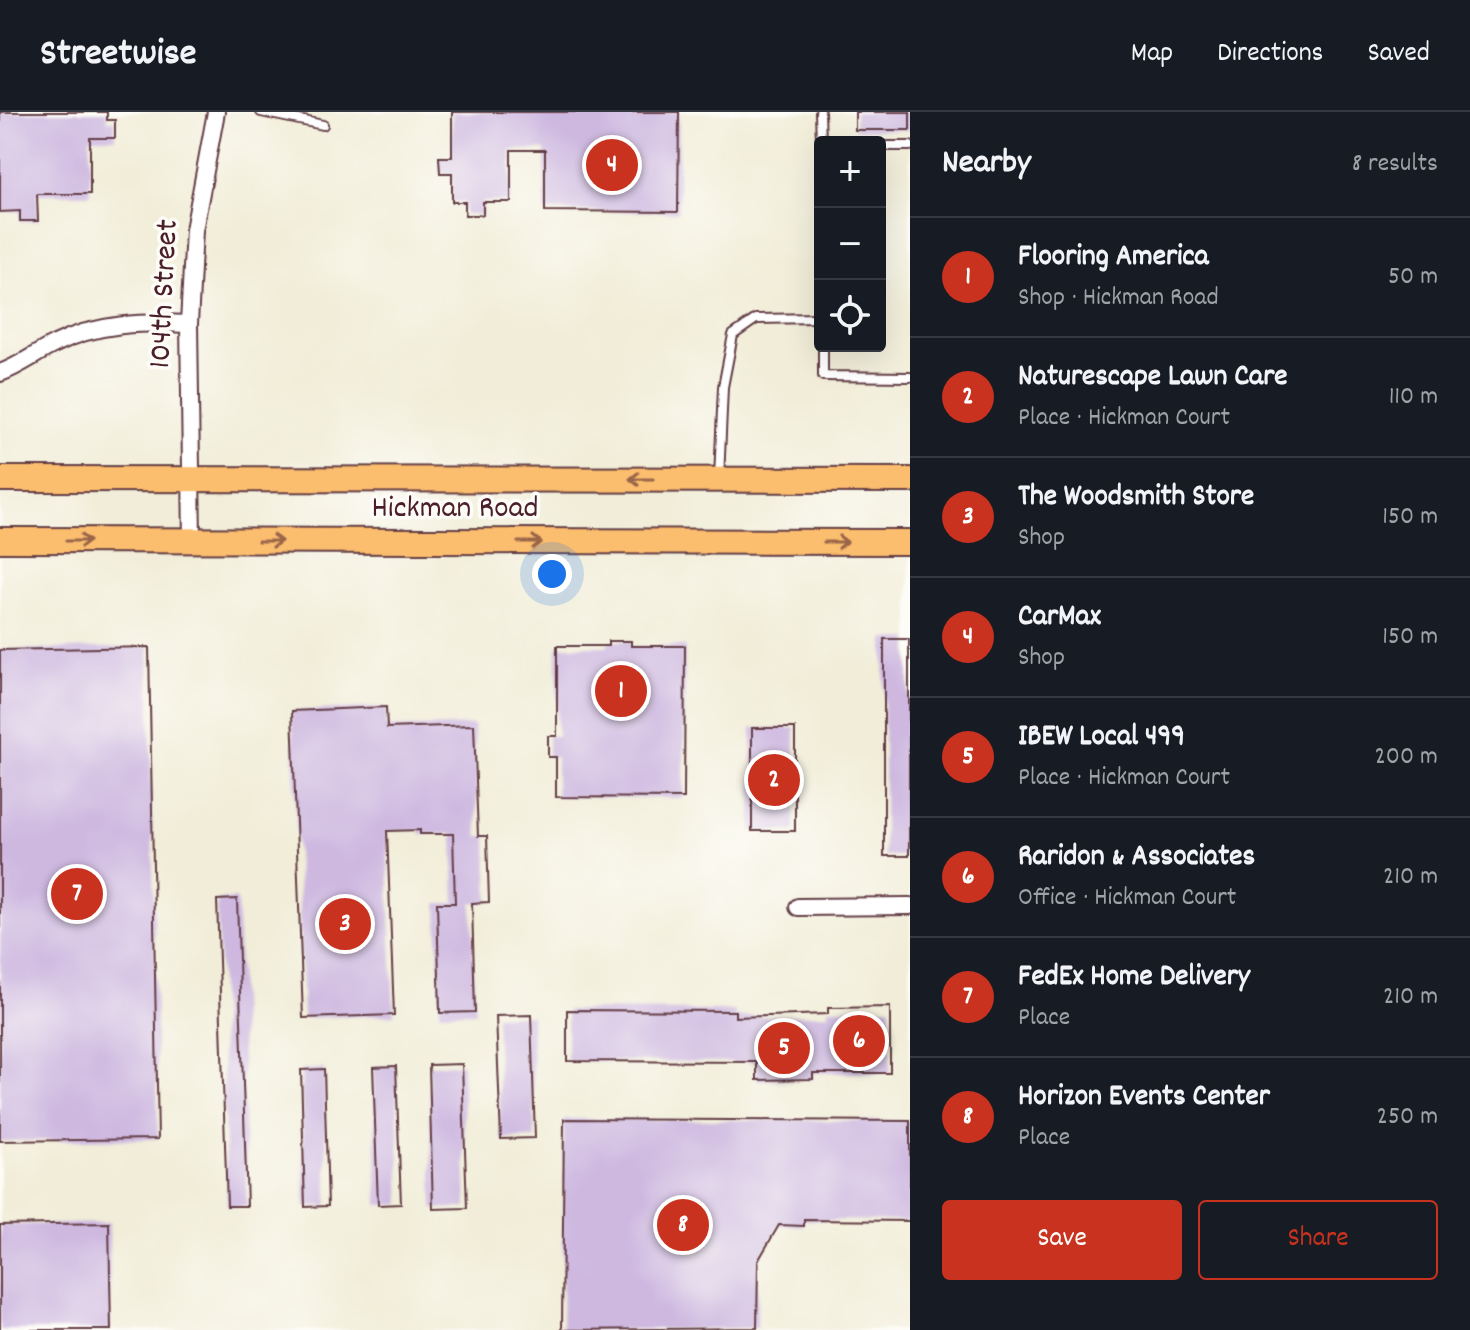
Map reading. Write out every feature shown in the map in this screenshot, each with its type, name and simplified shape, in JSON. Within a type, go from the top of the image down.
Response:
[{"type":"main road","name":"Hickman Road","points":[[0,479],[910,480]]},
{"type":"main road","name":"Hickman Road","points":[[0,540],[910,542]]},
{"type":"street","name":"104th Street","points":[[192,541],[189,324],[194,230],[216,112]]},
{"type":"street","points":[[0,373],[57,342],[104,327],[148,323],[189,324]]},
{"type":"street","points":[[798,907],[910,906]]},
{"type":"lane","points":[[261,112],[323,125]]},
{"type":"lane","points":[[820,112],[821,136]]},
{"type":"lane","points":[[886,146],[910,146]]},
{"type":"lane","points":[[719,480],[723,387],[733,335],[756,319],[814,318]]},
{"type":"lane","points":[[823,352],[823,376],[910,377]]},
{"type":"building","points":[[0,112],[107,112],[107,120],[115,120],[115,138],[90,138],[90,194],[37,194],[38,221],[20,221],[20,211],[0,212]]},
{"type":"building","points":[[452,112],[679,112],[678,212],[545,211],[545,150],[511,150],[511,202],[483,202],[483,215],[465,215],[465,202],[452,202],[452,173],[440,173],[439,157],[452,157]]},
{"type":"building","points":[[855,112],[910,112],[910,130],[855,130]]},
{"type":"building","points":[[884,639],[909,639],[909,856],[884,856]]},
{"type":"building","points":[[608,641],[631,641],[631,646],[685,646],[684,798],[556,797],[556,757],[548,757],[548,736],[557,736],[557,646],[608,646]]},
{"type":"building","points":[[149,647],[158,1139],[0,1141],[0,650]]},
{"type":"building","points":[[386,707],[387,728],[474,725],[478,836],[487,836],[489,902],[472,903],[475,1012],[440,1013],[437,903],[455,903],[453,834],[420,834],[420,830],[387,831],[394,1015],[303,1018],[292,711]]},
{"type":"building","points":[[752,728],[795,728],[795,831],[752,831]]},
{"type":"building","points":[[237,899],[247,1206],[227,1206],[217,900]]},
{"type":"building","points":[[890,1007],[890,1073],[813,1073],[813,1079],[757,1080],[757,1062],[567,1061],[567,1010],[735,1011],[735,1017],[828,1014],[828,1008]]},
{"type":"building","points":[[531,1015],[535,1138],[501,1139],[496,1016]]},
{"type":"building","points":[[462,1064],[467,1208],[433,1209],[429,1065]]},
{"type":"building","points":[[396,1066],[401,1204],[378,1205],[373,1067]]},
{"type":"building","points":[[324,1069],[328,1206],[305,1207],[301,1070]]},
{"type":"building","points":[[564,1119],[910,1121],[910,1221],[804,1220],[804,1226],[779,1225],[758,1261],[757,1328],[562,1330]]},
{"type":"building","points":[[109,1223],[111,1330],[0,1330],[0,1225]]},
{"type":"place","name":"CarMax","points":[[612,165]]},
{"type":"place","name":"Flooring America","points":[[621,691]]},
{"type":"place","name":"Naturescape Lawn Care","points":[[774,780]]},
{"type":"place","name":"FedEx Home Delivery","points":[[77,894]]},
{"type":"place","name":"The Woodsmith Store","points":[[345,924]]},
{"type":"place","name":"Raridon & Associates","points":[[859,1041]]},
{"type":"place","name":"IBEW Local 499","points":[[784,1048]]},
{"type":"place","name":"Horizon Events Center","points":[[683,1225]]}]
